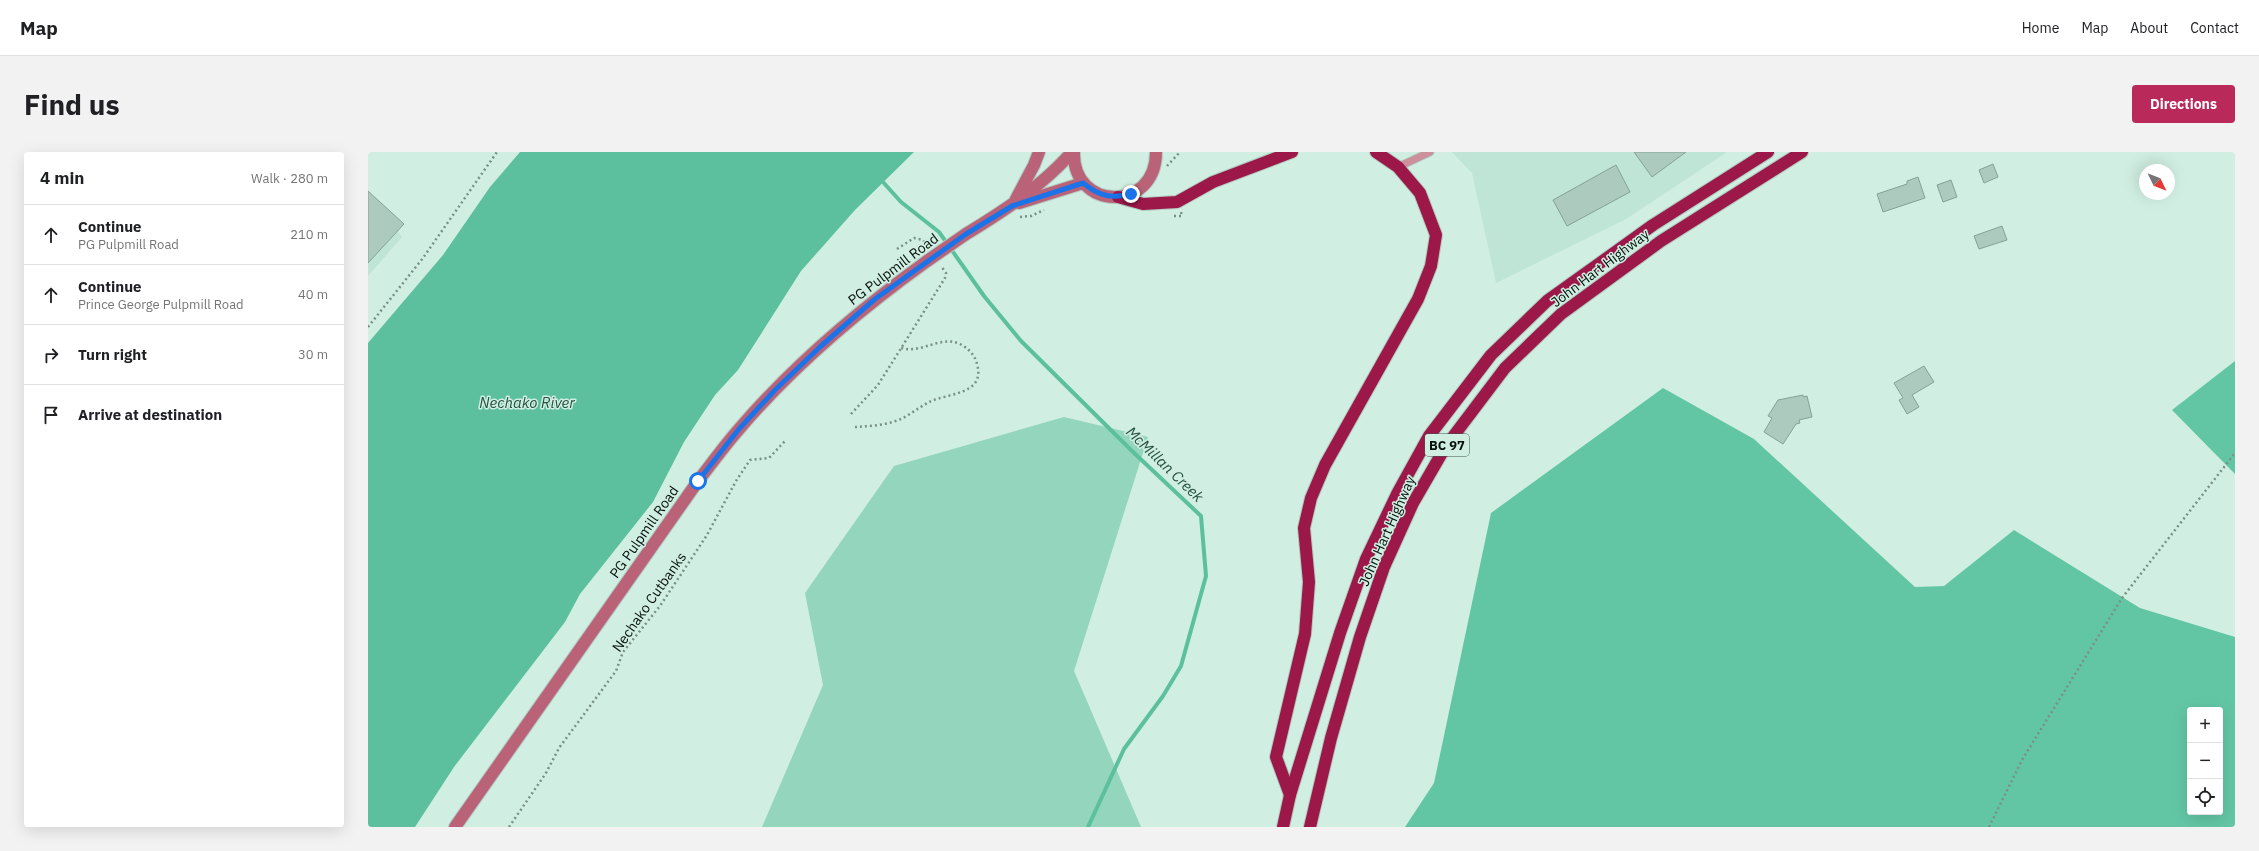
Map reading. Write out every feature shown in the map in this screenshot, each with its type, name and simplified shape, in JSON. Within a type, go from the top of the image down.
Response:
[{"type":"highway","points":[[1118,198],[1143,204],[1177,202],[1213,182],[1292,152]]},
{"type":"highway","points":[[1290,795],[1276,757],[1305,634],[1309,582],[1304,528],[1310,498],[1325,465],[1418,299],[1431,266],[1436,235],[1420,193],[1398,167],[1376,152]]},
{"type":"highway","name":"John Hart Highway","points":[[1283,827],[1290,795],[1340,633],[1366,559],[1397,494],[1429,436],[1491,355],[1547,301],[1653,225],[1768,152]]},
{"type":"highway","name":"John Hart Highway","points":[[1310,827],[1331,738],[1360,637],[1384,567],[1413,503],[1446,446],[1505,368],[1561,314],[1661,241],[1802,152]]},
{"type":"street","points":[[1012,206],[1034,165],[1038,152]]},
{"type":"street","points":[[1012,206],[1060,166],[1073,152]]},
{"type":"street","points":[[1073,152],[1076,172],[1083,183],[1093,192],[1105,197],[1118,198],[1131,194],[1142,187],[1151,177],[1156,165],[1157,152]]},
{"type":"street","points":[[1012,206],[1083,183]]},
{"type":"street","name":"PG Pulpmill Road","points":[[455,827],[698,481],[739,429],[775,390],[821,346],[875,299],[966,234],[1012,206]]},
{"type":"lane","points":[[1398,167],[1430,152]]},
{"type":"path","points":[[368,327],[423,258],[497,152]]},
{"type":"path","points":[[851,414],[878,385],[946,273],[932,258],[924,240],[914,238],[897,249]]},
{"type":"path","points":[[856,427],[880,425],[901,419],[929,402],[970,388],[977,380],[979,369],[977,361],[969,349],[958,343],[947,340],[919,349],[909,350],[901,348]]},
{"type":"path","name":"Nechako Cutbanks","points":[[509,827],[546,773],[559,748],[616,671],[623,652],[660,606],[707,535],[736,481],[750,460],[768,458],[785,440]]},
{"type":"path","points":[[1989,827],[2022,760],[2122,598],[2235,453]]},
{"type":"shaded area","points":[[1452,152],[1727,152],[1626,219],[1496,283],[1472,173]]},
{"type":"shaded area","points":[[368,190],[402,237],[368,276]]},
{"type":"shaded area","points":[[2235,361],[2235,474],[2172,410]]},
{"type":"shaded area","points":[[1663,388],[1754,439],[1915,587],[1944,586],[2014,530],[2140,608],[2235,637],[2235,827],[1405,827],[1434,783],[1491,513]]},
{"type":"shaded area","points":[[1064,417],[1148,437],[1074,671],[1141,827],[762,827],[823,685],[805,593],[894,466]]},
{"type":"water","name":"Nechako River","points":[[520,152],[914,152],[855,210],[801,271],[738,370],[715,395],[684,442],[653,502],[580,594],[565,622],[454,767],[415,827],[368,827],[368,343],[443,255],[490,187]]},
{"type":"building","points":[[1634,152],[1686,152],[1652,177]]},
{"type":"building","points":[[1993,164],[1998,177],[1984,183],[1979,170]]},
{"type":"building","points":[[1616,165],[1630,192],[1567,226],[1553,200]]},
{"type":"building","points":[[1918,177],[1925,198],[1883,212],[1877,194],[1907,184],[1907,181]]},
{"type":"building","points":[[1951,180],[1957,197],[1943,202],[1937,185]]},
{"type":"building","points":[[368,191],[404,224],[368,263]]},
{"type":"building","points":[[2002,226],[2007,240],[1979,249],[1974,236]]},
{"type":"building","points":[[1924,366],[1934,382],[1912,395],[1919,407],[1907,414],[1899,400],[1903,398],[1894,383]]},
{"type":"building","points":[[1803,395],[1803,397],[1807,396],[1812,417],[1799,420],[1800,423],[1796,424],[1783,444],[1764,432],[1772,418],[1768,416],[1778,400]]},
{"type":"waterway","name":"McMillan Creek","points":[[882,181],[901,202],[939,232],[984,296],[1021,341],[1132,451],[1201,516],[1206,576],[1181,666],[1163,696],[1124,749],[1088,827]]},
{"type":"route","points":[[698,481],[739,429],[775,390],[821,346],[875,299],[966,234],[1012,206],[1083,183],[1093,192],[1105,197],[1118,198],[1131,194]]}]
